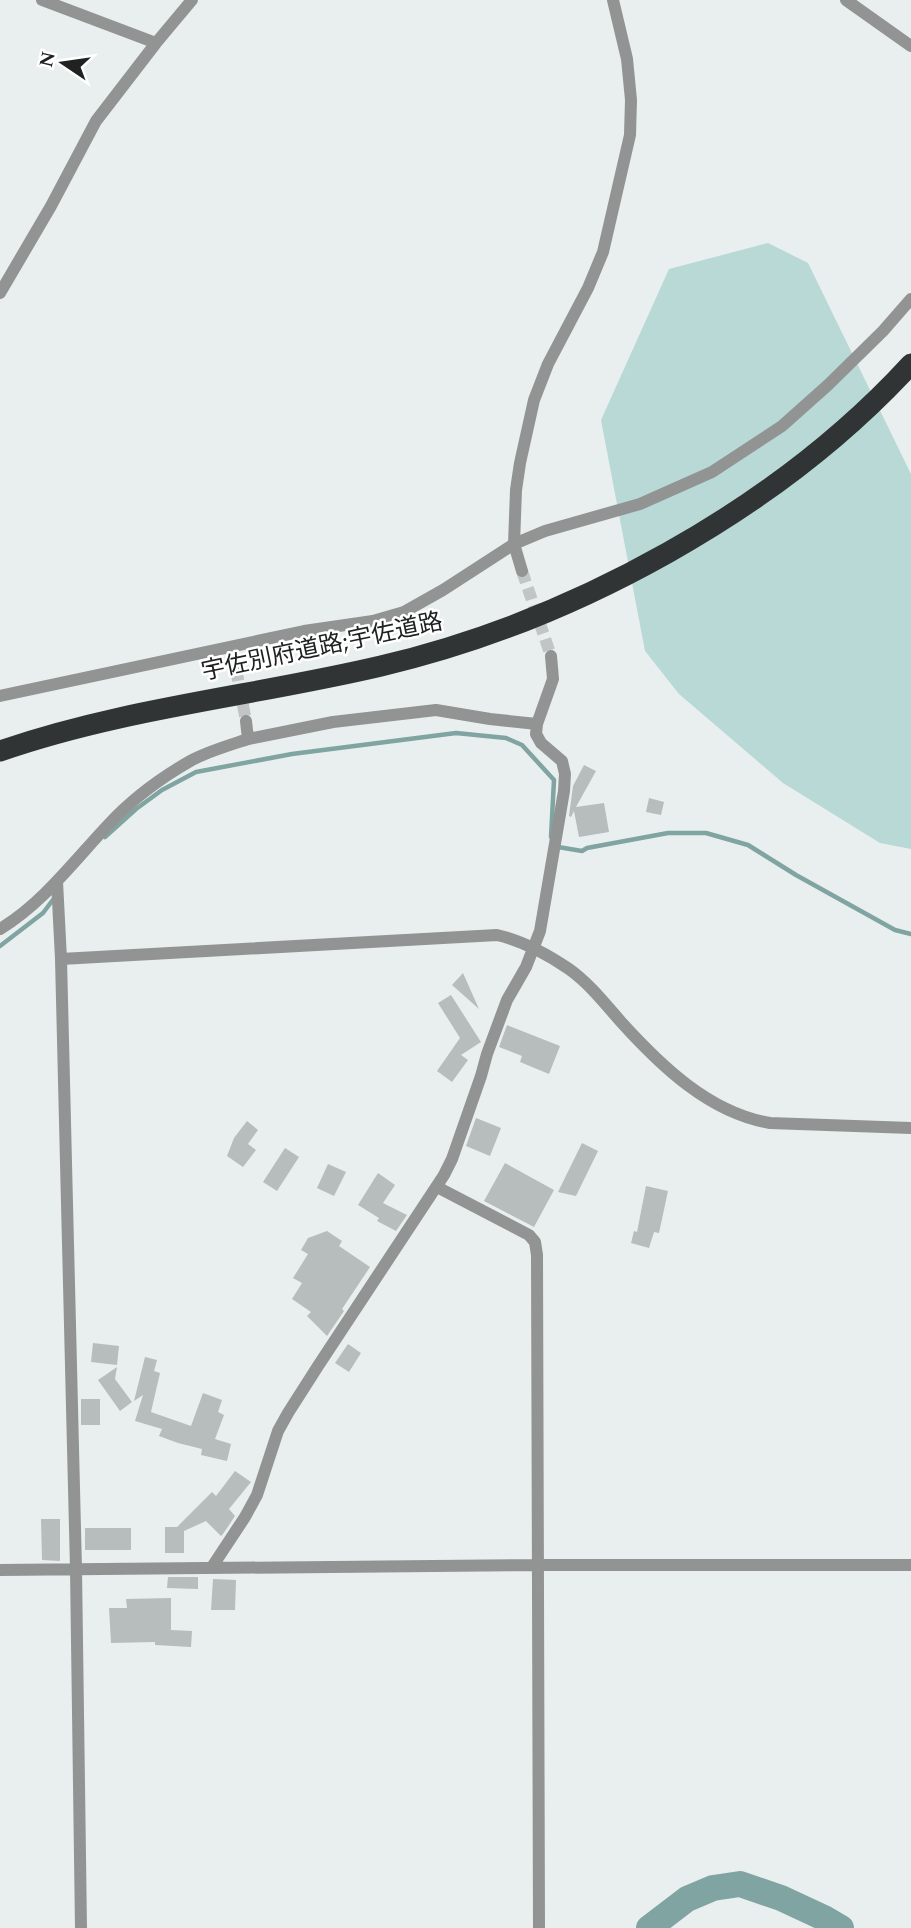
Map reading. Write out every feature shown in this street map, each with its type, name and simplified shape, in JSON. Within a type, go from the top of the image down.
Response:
[{"type":"highway","name":"宇佐別府道路;宇佐道路","points":[[0,751],[33,739],[157,709],[382,666],[474,639],[555,609],[667,553],[751,500],[818,450],[890,387],[911,361]]},
{"type":"street","points":[[42,0],[156,43]]},
{"type":"street","points":[[0,293],[51,206],[96,121],[192,0]]},
{"type":"street","points":[[522,571],[514,544],[516,490],[534,400],[548,364],[588,288],[603,252],[630,135],[631,100],[627,59],[613,0]]},
{"type":"street","points":[[846,0],[911,46]]},
{"type":"street","points":[[0,696],[304,631],[373,621],[404,612],[514,544],[545,531],[640,504],[712,472],[782,426],[883,331],[911,299]]},
{"type":"street","points":[[231,647],[236,669]]},
{"type":"street","points":[[212,1567],[257,1495],[278,1431],[293,1405],[452,1159],[507,1000],[535,948],[544,917],[555,855],[565,774],[562,761],[541,743],[536,734],[553,678],[551,656]]},
{"type":"street","points":[[0,929],[15,920],[57,881],[108,824],[148,789],[194,759],[248,739],[333,722],[436,710],[537,724]]},
{"type":"street","points":[[246,721],[248,739]]},
{"type":"street","points":[[57,881],[76,1569],[81,1928]]},
{"type":"street","points":[[61,958],[497,935],[535,948],[570,970],[674,1073],[704,1097],[730,1111],[770,1123],[911,1128]]},
{"type":"street","points":[[437,1186],[529,1235],[535,1242],[537,1255],[539,1928]]},
{"type":"street","points":[[0,1570],[537,1564],[911,1565]]},
{"type":"shaded area","points":[[768,243],[808,263],[911,474],[911,849],[880,843],[783,783],[679,694],[645,651],[601,420],[669,269]]},
{"type":"building","points":[[584,765],[596,771],[576,807],[604,803],[609,832],[579,837],[574,811],[571,817],[569,816],[573,786]]},
{"type":"building","points":[[649,798],[664,802],[661,815],[646,812]]},
{"type":"building","points":[[463,973],[479,1009],[452,985]]},
{"type":"building","points":[[451,995],[481,1042],[461,1055],[468,1060],[452,1082],[437,1071],[460,1038],[438,1003]]},
{"type":"building","points":[[507,1025],[560,1046],[549,1074],[520,1062],[522,1056],[499,1047]]},
{"type":"building","points":[[476,1118],[501,1128],[490,1156],[466,1146]]},
{"type":"building","points":[[247,1121],[258,1130],[248,1144],[256,1150],[243,1167],[227,1156],[234,1138]]},
{"type":"building","points":[[582,1143],[598,1151],[576,1196],[558,1192]]},
{"type":"building","points":[[285,1148],[299,1157],[277,1191],[263,1182]]},
{"type":"building","points":[[505,1163],[554,1190],[534,1227],[484,1201]]},
{"type":"building","points":[[328,1164],[346,1172],[334,1196],[317,1188]]},
{"type":"building","points":[[378,1173],[395,1185],[383,1203],[407,1215],[396,1231],[377,1221],[379,1218],[358,1205]]},
{"type":"building","points":[[646,1186],[668,1191],[659,1233],[654,1232],[649,1248],[631,1243],[634,1231],[637,1232]]},
{"type":"building","points":[[327,1231],[342,1241],[339,1246],[370,1267],[327,1336],[307,1316],[311,1312],[292,1299],[302,1283],[293,1278],[308,1254],[301,1250],[308,1238]]},
{"type":"building","points":[[93,1343],[119,1346],[117,1365],[91,1362]]},
{"type":"building","points":[[348,1344],[361,1353],[349,1372],[335,1363]]},
{"type":"building","points":[[145,1357],[157,1360],[154,1371],[160,1373],[151,1412],[191,1426],[203,1393],[222,1400],[218,1412],[224,1415],[215,1439],[231,1444],[227,1461],[201,1455],[202,1449],[159,1436],[162,1429],[135,1421],[143,1395],[134,1401]]},
{"type":"building","points":[[117,1367],[115,1379],[132,1402],[120,1411],[98,1380]]},
{"type":"building","points":[[81,1399],[100,1399],[100,1425],[81,1425]]},
{"type":"building","points":[[235,1471],[251,1482],[229,1509],[235,1516],[223,1534],[221,1536],[206,1521],[184,1531],[184,1553],[165,1553],[165,1527],[177,1527],[212,1492],[216,1496]]},
{"type":"building","points":[[41,1519],[60,1519],[60,1561],[42,1560]]},
{"type":"building","points":[[85,1528],[131,1528],[131,1550],[85,1550]]},
{"type":"building","points":[[168,1577],[198,1577],[198,1589],[167,1588]]},
{"type":"building","points":[[213,1579],[236,1580],[235,1610],[211,1610]]},
{"type":"building","points":[[171,1598],[171,1630],[192,1631],[191,1647],[155,1645],[155,1642],[111,1643],[109,1608],[127,1608],[126,1599]]},
{"type":"waterway","points":[[105,837],[162,790],[196,772],[292,754],[456,733],[506,738],[522,745],[554,780],[551,837]]},
{"type":"waterway","points":[[558,847],[582,851],[668,833],[706,833],[748,845],[895,930],[911,934]]},
{"type":"waterway","points":[[0,946],[43,913],[55,897]]},
{"type":"waterway","points":[[649,1928],[687,1899],[713,1888],[740,1884],[781,1898],[841,1928]]},
{"type":"tunnel","points":[[522,571],[551,656]]},
{"type":"tunnel","points":[[236,669],[246,721]]}]
